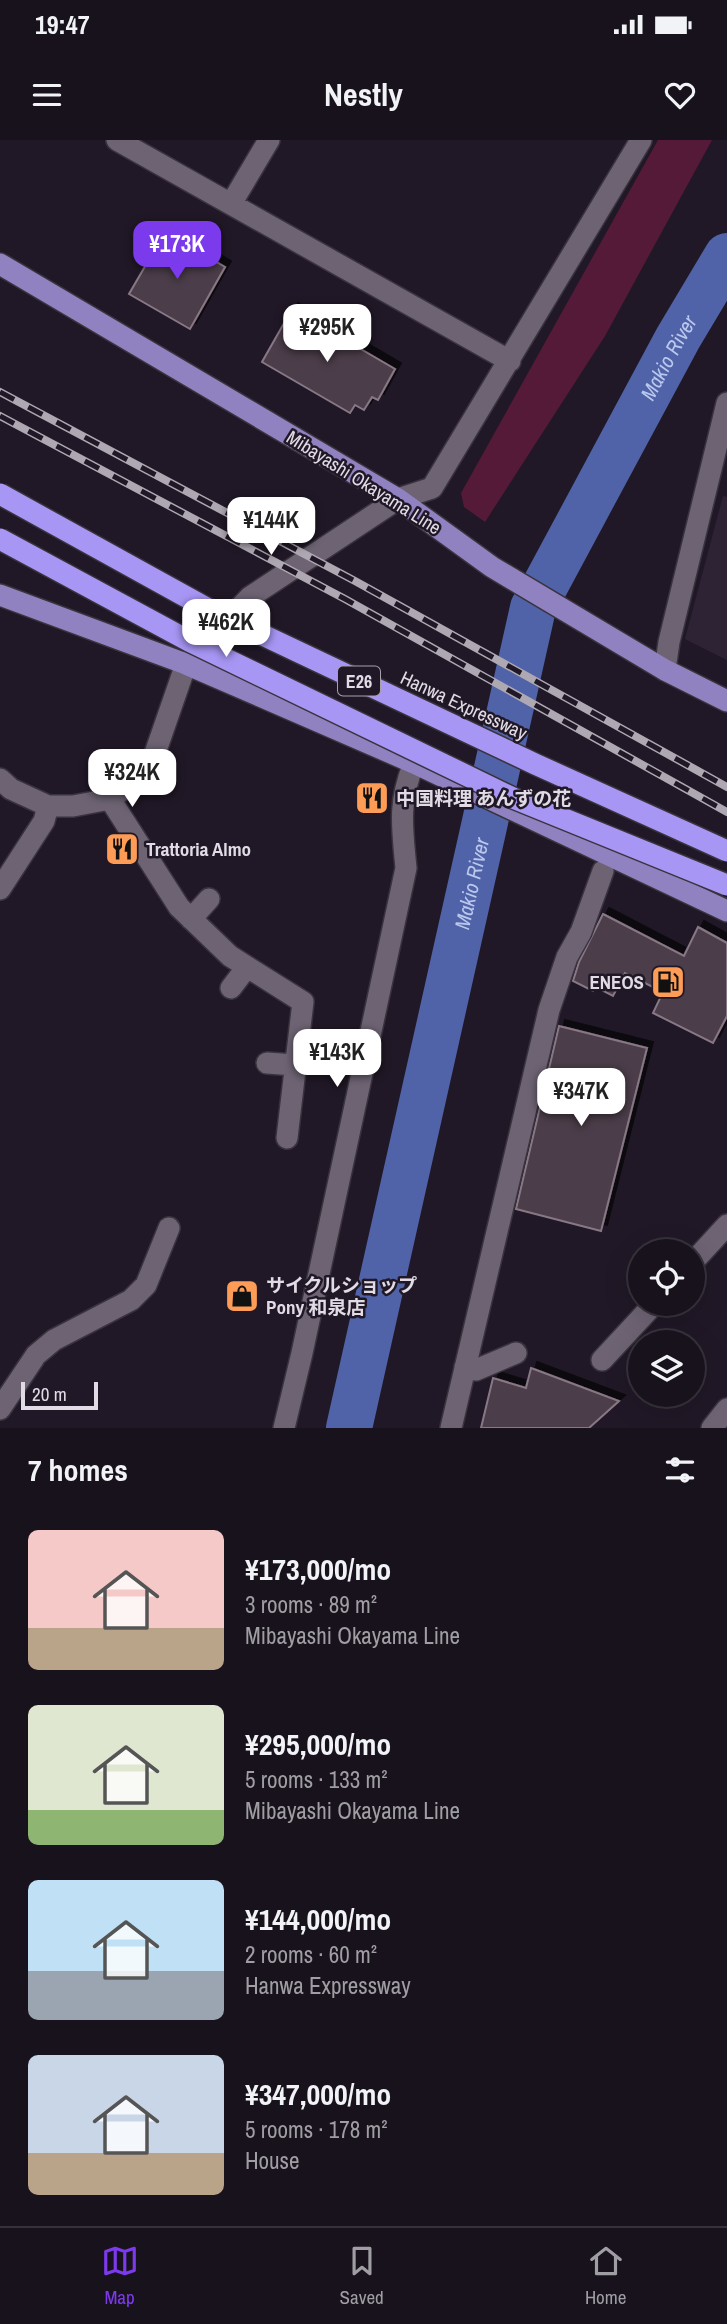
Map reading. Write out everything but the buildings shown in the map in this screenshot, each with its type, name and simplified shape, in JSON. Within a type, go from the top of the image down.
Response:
[{"type":"highway","name":"Hanwa Expressway","points":[[0,494],[210,610],[535,764],[727,850]]},
{"type":"highway","name":"E26","points":[[0,539],[189,641],[513,798],[727,885]]},
{"type":"main road","name":"Mibayashi Okayama Line","points":[[0,264],[398,499],[492,566],[665,670],[727,701]]},
{"type":"main road","points":[[3,596],[186,664],[414,762],[727,911]]},
{"type":"street","points":[[117,140],[510,362]]},
{"type":"street","points":[[231,204],[269,140]]},
{"type":"street","points":[[0,779],[11,789],[48,806],[73,806],[110,799],[137,779],[152,762],[186,664],[250,597],[398,499],[432,488],[641,140]]},
{"type":"street","points":[[665,670],[669,642],[722,445],[727,403]]},
{"type":"street","points":[[284,1428],[406,868],[401,817],[407,779],[414,762]]},
{"type":"street","points":[[110,799],[179,907],[230,956],[303,1002],[287,1138]]},
{"type":"street","points":[[0,889],[44,821],[48,806]]},
{"type":"street","points":[[451,1428],[550,1010],[567,957],[581,932],[603,870]]},
{"type":"street","points":[[191,919],[209,899]]},
{"type":"street","points":[[231,988],[247,967]]},
{"type":"street","points":[[267,1063],[295,1065]]},
{"type":"street","points":[[705,1249],[727,1225]]},
{"type":"street","points":[[0,1409],[36,1355],[54,1340],[131,1300],[146,1285],[169,1228]]},
{"type":"street","points":[[602,1360],[643,1316]]},
{"type":"street","points":[[465,1367],[476,1370],[516,1353]]},
{"type":"street","points":[[712,1428],[727,1409]]},
{"type":"shaded area","points":[[658,140],[712,140],[605,336],[485,522],[464,507],[461,493]]},
{"type":"shaded area","points":[[723,496],[727,497],[727,660],[685,639]]},
{"type":"waterway","name":"Makio River","points":[[349,1428],[533,608],[678,338],[727,256]]},
{"type":"railway","points":[[0,392],[355,581],[727,787]]},
{"type":"railway","points":[[0,416],[345,599],[727,812]]},
{"type":"place","name":"中国料理 あんずの花","points":[[372,798]]},
{"type":"place","name":"Trattoria Almo","points":[[122,849]]},
{"type":"place","name":"ENEOS","points":[[668,982]]},
{"type":"place","name":"サイクルショップ Pony 和泉店","points":[[242,1296]]}]
